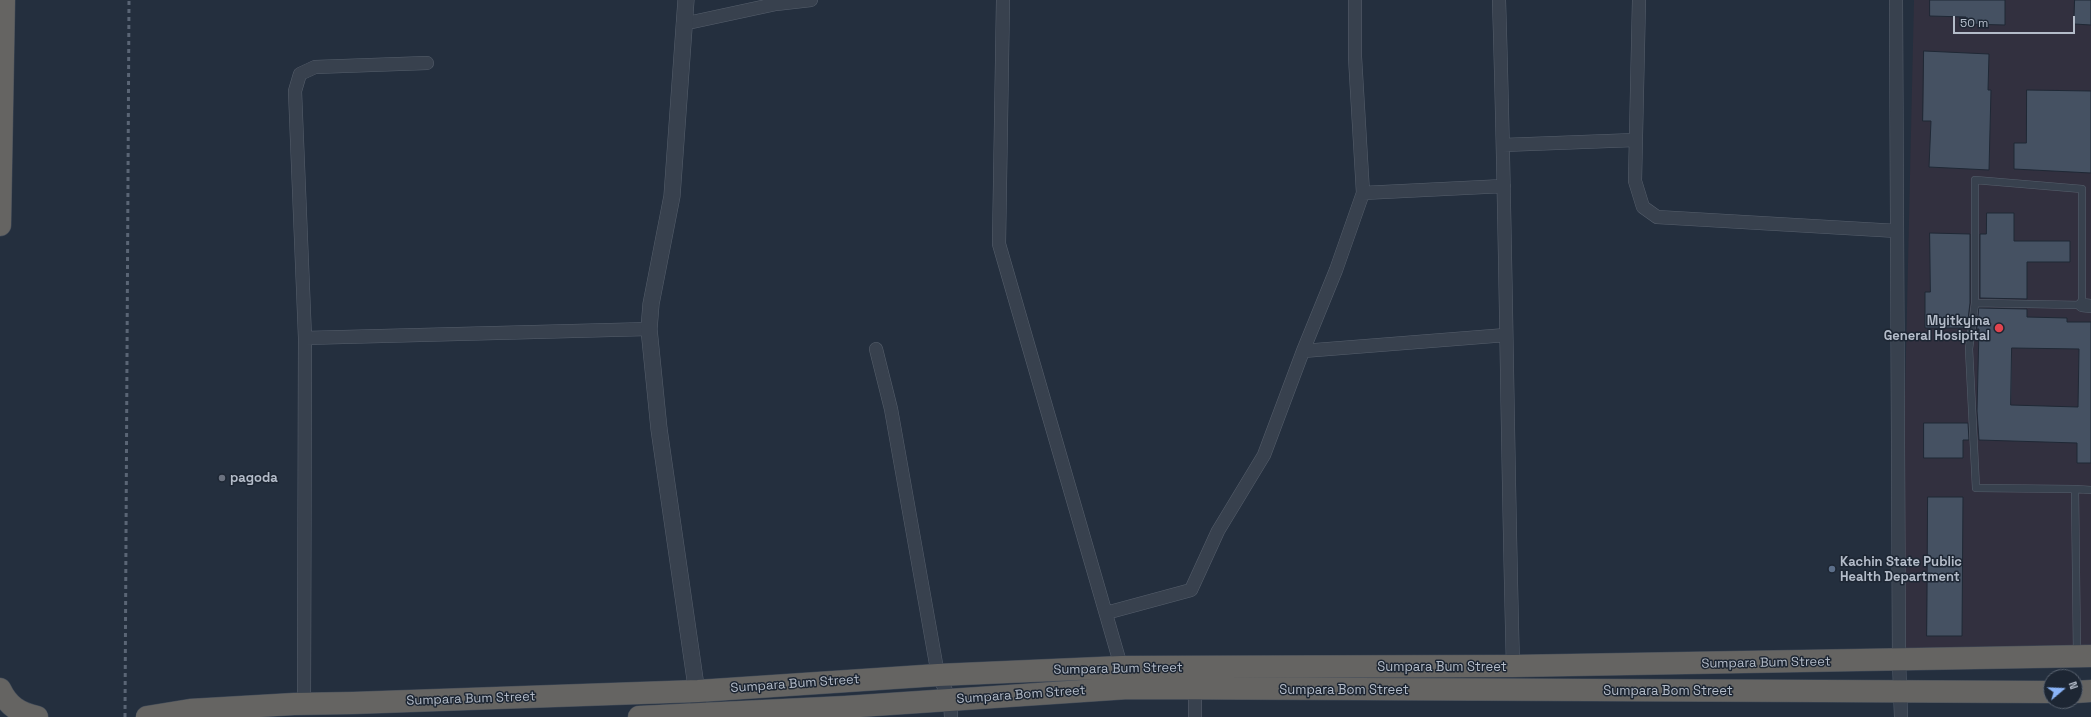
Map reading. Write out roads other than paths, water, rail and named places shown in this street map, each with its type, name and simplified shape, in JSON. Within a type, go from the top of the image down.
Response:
[{"type":"highway","points":[[0,225],[4,0]]},
{"type":"highway","name":"Sumpara Bum Street","points":[[147,717],[190,710],[304,704],[698,691],[938,675],[1122,667],[1513,666],[2084,656]]},
{"type":"highway","name":"Sumpara Bom Street","points":[[639,717],[950,708],[1128,688],[2043,692]]},
{"type":"highway","points":[[0,689],[10,706],[24,714],[37,717]]},
{"type":"street","points":[[686,0],[683,24],[672,196],[651,304],[650,329],[659,429],[698,691],[700,716]]},
{"type":"street","points":[[683,24],[776,4],[811,0]]},
{"type":"street","points":[[1003,0],[1000,244],[1128,688]]},
{"type":"street","points":[[1106,613],[1191,590],[1218,531],[1264,455],[1303,351],[1336,270],[1364,193],[1356,57],[1355,0]]},
{"type":"street","points":[[1498,0],[1504,186],[1513,666]]},
{"type":"street","points":[[1639,0],[1635,181],[1643,206],[1657,217],[1897,231]]},
{"type":"street","points":[[1896,0],[1899,660],[1901,717]]},
{"type":"street","points":[[304,704],[304,338],[295,91],[300,74],[314,67],[427,63]]},
{"type":"street","points":[[1503,145],[1635,140]]},
{"type":"street","points":[[1364,193],[1504,186]]},
{"type":"street","points":[[304,338],[650,329]]},
{"type":"street","points":[[1303,351],[1506,335]]},
{"type":"street","points":[[876,349],[891,409],[938,675],[950,708]]},
{"type":"street","points":[[1195,689],[1196,717]]},
{"type":"lane","points":[[1976,303],[2086,306],[2082,189],[1975,180],[1976,303],[1969,348],[1976,488],[2091,490]]},
{"type":"lane","points":[[2075,489],[2084,656]]},
{"type":"railway","points":[[125,717],[129,0]]},
{"type":"place","name":"Myitkyina General Hosipital","points":[[1999,328]]},
{"type":"place","name":"pagoda","points":[[222,478]]},
{"type":"place","name":"Kachin State Public Health Department","points":[[1832,569]]}]
